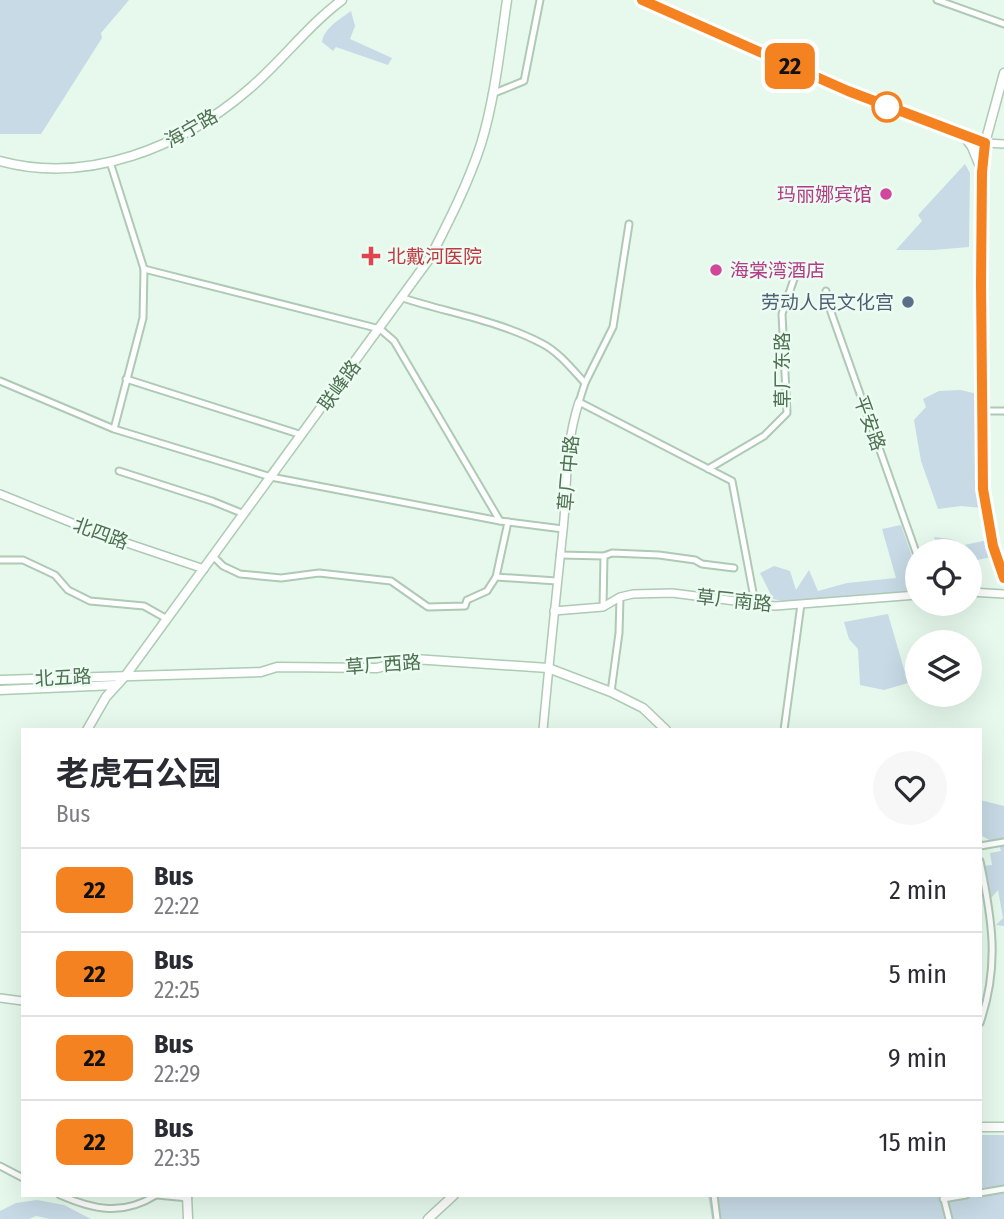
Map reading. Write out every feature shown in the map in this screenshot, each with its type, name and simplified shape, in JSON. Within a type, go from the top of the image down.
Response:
[{"type":"main road","name":"海宁路","points":[[0,160],[13,164],[61,167],[110,162],[142,153],[178,138],[211,119],[248,90],[310,26],[342,0]]},
{"type":"main road","name":"联峰路","points":[[88,728],[106,697],[126,676],[403,299],[430,258],[459,202],[481,143],[507,0]]},
{"type":"main road","points":[[642,0],[848,91],[985,143]]},
{"type":"main road","points":[[1004,73],[985,143],[982,172],[981,284],[983,489],[993,546],[1004,578]]},
{"type":"main road","points":[[962,135],[972,147],[982,172]]},
{"type":"main road","name":"草厂西路","points":[[126,676],[261,672],[277,667],[377,668],[414,659],[548,668],[611,692],[643,708],[664,728]]},
{"type":"main road","name":"北五路","points":[[0,680],[126,676]]},
{"type":"main road","name":"北五路","points":[[0,690],[116,685]]},
{"type":"main road","points":[[982,1127],[1004,1127]]},
{"type":"main road","points":[[188,1197],[188,1219]]},
{"type":"main road","points":[[428,1219],[452,1197]]},
{"type":"street","points":[[492,94],[524,81],[540,0]]},
{"type":"street","points":[[937,0],[1004,24]]},
{"type":"street","points":[[985,143],[1004,144]]},
{"type":"street","points":[[110,162],[144,269],[143,318],[114,429]]},
{"type":"street","name":"草厂中路","points":[[543,728],[570,430],[585,383],[613,327],[629,224]]},
{"type":"street","points":[[144,269],[380,329],[394,341],[500,521]]},
{"type":"street","name":"草厂东路","points":[[708,469],[764,436],[787,413],[782,314],[795,276]]},
{"type":"street","name":"平安路","points":[[826,291],[831,312],[911,539]]},
{"type":"street","points":[[403,299],[501,326],[544,344],[568,363],[585,383]]},
{"type":"street","points":[[126,379],[302,435]]},
{"type":"street","points":[[0,381],[114,429],[271,477],[500,521],[563,529]]},
{"type":"street","points":[[579,402],[732,481],[755,603]]},
{"type":"street","points":[[983,411],[1004,411]]},
{"type":"street","points":[[119,471],[244,514]]},
{"type":"street","name":"北四路","points":[[0,494],[97,533],[204,569]]},
{"type":"street","points":[[213,556],[223,566],[240,574],[281,578],[319,573],[391,581],[428,607],[465,606],[467,600],[487,592],[496,577],[508,522]]},
{"type":"street","points":[[559,555],[659,555],[734,568]]},
{"type":"street","points":[[603,607],[604,556]]},
{"type":"street","points":[[0,560],[23,560],[55,575],[68,590],[90,601],[144,606],[167,619]]},
{"type":"street","points":[[496,577],[557,580]]},
{"type":"street","name":"草厂南路","points":[[554,611],[603,607],[620,597],[633,594],[672,593],[775,606],[905,596]]},
{"type":"street","points":[[982,593],[1004,594]]},
{"type":"street","points":[[611,692],[619,634],[620,597]]},
{"type":"street","points":[[784,728],[801,604]]},
{"type":"street","points":[[982,846],[1004,842]]},
{"type":"street","points":[[982,871],[993,924],[993,971],[982,1015]]},
{"type":"street","points":[[0,998],[21,1001]]},
{"type":"street","points":[[0,1166],[21,1177]]},
{"type":"street","points":[[982,1193],[1004,1189]]},
{"type":"street","points":[[64,1197],[83,1206],[117,1211],[154,1197]]},
{"type":"street","points":[[714,1197],[717,1219]]},
{"type":"street","points":[[943,1197],[949,1219]]},
{"type":"shaded area","points":[[0,0],[129,0],[101,33],[102,38],[41,134],[0,134]]},
{"type":"shaded area","points":[[351,11],[355,26],[350,39],[392,58],[388,65],[336,47],[333,51],[322,42],[329,28]]},
{"type":"shaded area","points":[[965,164],[970,173],[969,247],[896,250],[922,221],[918,215]]},
{"type":"shaded area","points":[[961,390],[981,395],[982,508],[961,506],[938,509],[921,461],[914,420],[926,407],[923,399],[939,391]]},
{"type":"shaded area","points":[[901,525],[906,539],[905,593],[783,601],[773,599],[760,573],[774,566],[790,571],[796,590],[809,570],[818,591],[847,583],[896,578],[882,529]]},
{"type":"shaded area","points":[[993,539],[997,556],[982,559],[982,541]]},
{"type":"shaded area","points":[[888,614],[905,673],[905,684],[884,690],[860,685],[858,649],[849,639],[844,622]]},
{"type":"shaded area","points":[[982,800],[1004,806],[1004,926],[996,925],[1003,918],[998,890],[987,903],[984,866],[992,865],[990,853],[1001,851],[999,845],[982,836]]},
{"type":"shaded area","points":[[982,1135],[1004,1135],[1004,1219],[712,1219],[708,1197],[982,1197]]},
{"type":"shaded area","points":[[37,1200],[64,1205],[91,1219],[50,1219],[36,1216],[29,1219],[0,1219],[0,1211],[16,1203]]},
{"type":"bus line","name":"22","points":[[642,0],[883,106],[985,143],[982,172],[981,284],[983,489],[993,546],[1004,578]]},
{"type":"place","name":"玛丽娜宾馆","points":[[886,194]]},
{"type":"place","name":"北戴河医院","points":[[371,256]]},
{"type":"place","name":"海棠湾酒店","points":[[716,270]]},
{"type":"place","name":"劳动人民文化宫","points":[[908,302]]}]
